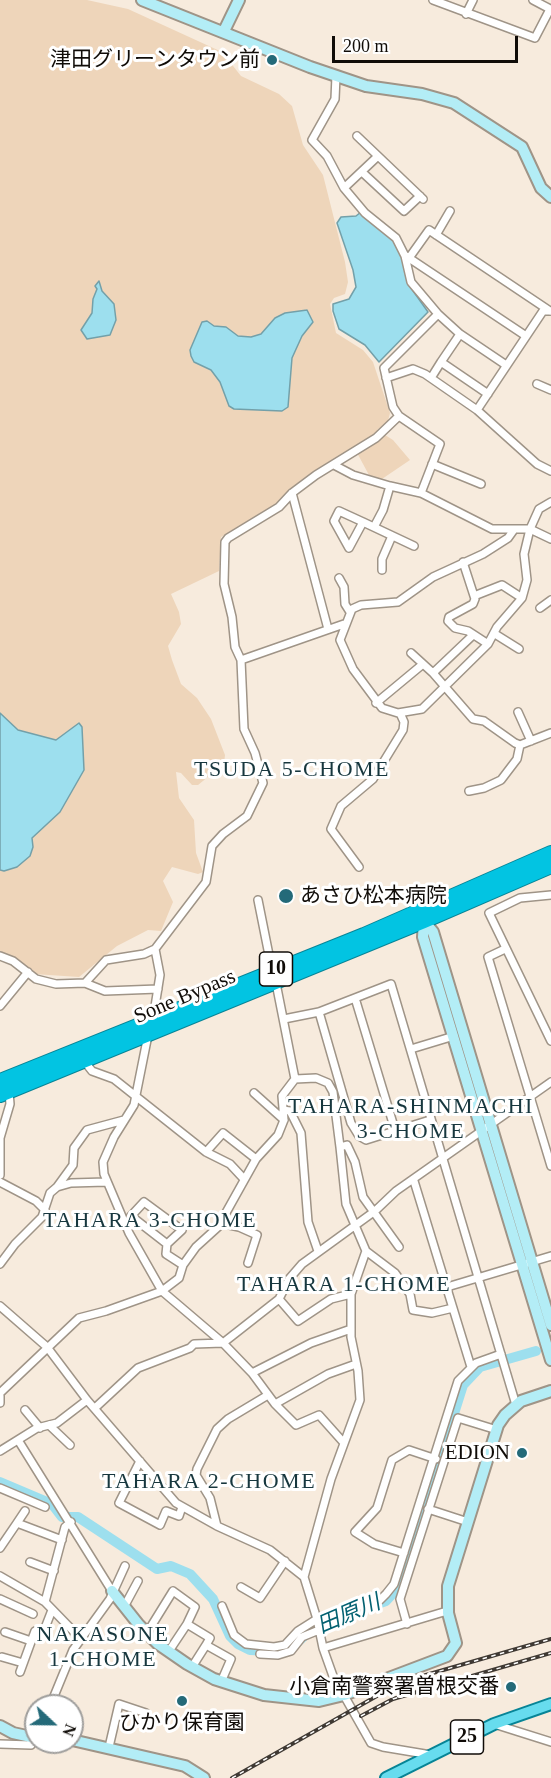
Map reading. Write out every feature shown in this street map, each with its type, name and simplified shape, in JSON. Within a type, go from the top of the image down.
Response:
[{"type":"highway","name":"Sone Bypass","points":[[441,908],[551,853]]},
{"type":"highway","name":"Sone Bypass","points":[[3,1089],[153,1019],[274,976],[551,866]]},
{"type":"highway","points":[[427,930],[430,909],[441,908]]},
{"type":"highway","points":[[402,924],[415,918],[427,930]]},
{"type":"highway","name":"Sone Bypass","points":[[3,1089],[85,1062],[148,1036],[274,976]]},
{"type":"main road","name":"25","points":[[386,1778],[494,1724],[551,1704]]},
{"type":"street","points":[[142,0],[366,86],[422,94],[454,103],[522,147],[541,188],[551,197]]},
{"type":"street","points":[[224,31],[239,0]]},
{"type":"street","points":[[433,0],[535,38],[550,9],[533,0]]},
{"type":"street","points":[[466,14],[473,0]]},
{"type":"street","points":[[336,76],[335,99],[312,140],[327,156],[344,188],[365,213],[396,238],[407,257],[411,282],[438,314],[460,334],[506,365]]},
{"type":"street","points":[[357,136],[422,198],[404,211],[362,172]]},
{"type":"street","points":[[344,188],[378,156]]},
{"type":"street","points":[[436,235],[450,211]]},
{"type":"street","points":[[407,257],[429,230],[550,311]]},
{"type":"street","points":[[407,257],[526,336]]},
{"type":"street","points":[[477,410],[543,311],[550,311]]},
{"type":"street","points":[[421,493],[440,444],[399,416],[393,407],[386,363],[438,314]]},
{"type":"street","points":[[431,378],[460,334]]},
{"type":"street","points":[[441,362],[488,394]]},
{"type":"street","points":[[387,378],[413,369],[431,378],[477,410],[537,464],[551,471]]},
{"type":"street","points":[[537,384],[551,390]]},
{"type":"street","points":[[85,983],[106,960],[119,956],[144,954],[155,949],[206,882],[212,846],[223,834],[247,816],[263,783],[255,753],[244,729],[240,660],[235,647],[232,617],[224,584],[225,542],[279,507],[292,493],[376,438],[399,416]]},
{"type":"street","points":[[432,464],[481,484]]},
{"type":"street","points":[[334,465],[353,475],[421,493],[492,529],[513,531],[530,529],[551,539]]},
{"type":"street","points":[[374,527],[390,486]]},
{"type":"street","points":[[292,493],[328,629]]},
{"type":"street","points":[[513,531],[508,538],[483,554],[433,576],[398,602],[361,605],[350,612],[340,640],[352,669],[382,708],[400,713],[422,709],[488,644],[497,627],[522,598],[527,580],[524,554],[530,529],[539,509],[551,502]]},
{"type":"street","points":[[363,522],[349,548],[334,521],[339,511],[374,527],[414,546]]},
{"type":"street","points":[[382,570],[382,559],[392,536]]},
{"type":"street","points":[[463,562],[474,596],[473,604],[449,616],[448,621],[455,628],[488,644]]},
{"type":"street","points":[[339,578],[344,587],[345,604],[350,612]]},
{"type":"street","points":[[474,596],[502,585],[522,598]]},
{"type":"street","points":[[540,608],[551,600]]},
{"type":"street","points":[[240,660],[344,624]]},
{"type":"street","points":[[495,634],[519,649]]},
{"type":"street","points":[[433,673],[473,635]]},
{"type":"street","points":[[411,653],[433,673],[473,718],[484,720],[520,745]]},
{"type":"street","points":[[376,703],[423,664]]},
{"type":"street","points":[[518,712],[531,741]]},
{"type":"street","points":[[359,867],[331,829],[341,806],[373,779],[403,730],[404,722],[400,713]]},
{"type":"street","points":[[520,745],[551,733]]},
{"type":"street","points":[[469,791],[484,788],[501,780],[518,759],[520,745]]},
{"type":"street","points":[[551,895],[520,898],[489,913],[551,1041]]},
{"type":"street","points":[[0,1403],[0,1394],[79,1318],[162,1291],[179,1278],[183,1265],[196,1247],[220,1223],[256,1159],[275,1141],[284,1120],[282,1096],[295,1079],[258,900]]},
{"type":"street","points":[[427,930],[527,1263],[551,1360]]},
{"type":"street","points":[[155,949],[160,975],[153,1019],[134,1105],[103,1162],[106,1182],[129,1233],[162,1291],[223,1343],[296,1425],[319,1415],[344,1443]]},
{"type":"street","points":[[505,949],[488,957],[551,1166]]},
{"type":"street","points":[[0,956],[13,961],[36,979],[56,984],[85,983],[105,991],[158,989]]},
{"type":"street","points":[[0,1006],[28,972]]},
{"type":"street","points":[[284,1019],[319,1012],[390,984],[516,1405]]},
{"type":"street","points":[[355,998],[395,1130]]},
{"type":"street","points":[[319,1012],[351,1123],[359,1136],[366,1140],[430,1120]]},
{"type":"street","points":[[411,1049],[458,1035]]},
{"type":"street","points":[[85,1062],[92,1071],[114,1079],[136,1095],[207,1152],[230,1164],[243,1179]]},
{"type":"street","points":[[295,1079],[316,1078],[328,1083],[333,1092],[344,1194],[354,1227],[366,1251],[394,1273],[410,1294],[413,1310],[432,1313],[453,1308]]},
{"type":"street","points":[[96,1407],[138,1368],[194,1344],[223,1343],[279,1299],[289,1279],[318,1251],[375,1211],[396,1191],[414,1181],[551,1082]]},
{"type":"street","points":[[0,1175],[0,1138],[10,1104],[3,1089]]},
{"type":"street","points":[[254,1093],[284,1120]]},
{"type":"street","points":[[283,1110],[290,1112],[301,1133],[308,1222],[318,1251]]},
{"type":"street","points":[[0,1264],[15,1244],[42,1217],[50,1193],[73,1165],[74,1148],[87,1130],[124,1120]]},
{"type":"street","points":[[543,1138],[551,1131]]},
{"type":"street","points":[[207,1152],[222,1133],[256,1159]]},
{"type":"street","points":[[340,1147],[347,1145],[355,1162],[363,1197],[399,1247]]},
{"type":"street","points":[[414,1181],[471,1366]]},
{"type":"street","points":[[0,1182],[36,1201],[45,1210]]},
{"type":"street","points":[[57,1186],[71,1183],[106,1182]]},
{"type":"street","points":[[167,1244],[131,1216],[144,1202],[182,1230],[167,1244],[166,1254],[183,1265]]},
{"type":"street","points":[[220,1223],[239,1227],[257,1235],[248,1263]]},
{"type":"street","points":[[304,1577],[344,1443],[360,1400],[351,1329],[351,1294],[366,1251]]},
{"type":"street","points":[[447,1287],[551,1256]]},
{"type":"street","points":[[527,1263],[551,1325]]},
{"type":"street","points":[[279,1299],[298,1321],[332,1299],[351,1294]]},
{"type":"street","points":[[0,1306],[47,1347],[87,1400],[96,1407],[140,1461],[182,1507],[270,1550],[304,1577],[333,1676],[371,1743],[382,1748],[431,1755]]},
{"type":"street","points":[[252,1373],[311,1342],[351,1329]]},
{"type":"street","points":[[222,1606],[234,1635],[253,1645],[274,1647],[285,1645],[298,1631],[318,1619],[380,1600],[394,1584],[458,1381],[471,1366],[502,1358]]},
{"type":"street","points":[[275,1404],[328,1374],[356,1364]]},
{"type":"street","points":[[18,1440],[112,1591],[147,1633],[192,1667],[221,1682],[264,1695],[319,1701],[344,1695],[451,1653],[456,1643],[447,1611],[448,1586],[497,1430],[505,1415],[516,1405],[529,1397],[551,1391]]},
{"type":"street","points":[[217,1526],[210,1498],[196,1475],[197,1469],[218,1429],[228,1419],[268,1395]]},
{"type":"street","points":[[0,1441],[3,1449],[40,1428],[57,1423],[87,1400]]},
{"type":"street","points":[[25,1410],[40,1428]]},
{"type":"street","points":[[407,1624],[400,1599],[458,1418],[497,1430]]},
{"type":"street","points":[[49,1425],[70,1444]]},
{"type":"street","points":[[404,1553],[374,1544],[355,1532],[377,1508],[392,1460],[409,1450],[444,1461]]},
{"type":"street","points":[[140,1461],[119,1503],[160,1525],[166,1511],[180,1516],[182,1507]]},
{"type":"street","points":[[0,1488],[45,1507]]},
{"type":"street","points":[[428,1509],[468,1522]]},
{"type":"street","points":[[0,1548],[25,1511]]},
{"type":"street","points":[[45,1602],[65,1527],[71,1522]]},
{"type":"street","points":[[17,1523],[62,1540]]},
{"type":"street","points":[[240,1587],[260,1598],[285,1561]]},
{"type":"street","points":[[30,1562],[54,1571]]},
{"type":"street","points":[[55,1694],[80,1638],[110,1599],[125,1566]]},
{"type":"street","points":[[0,1586],[2,1577],[45,1602],[80,1638]]},
{"type":"street","points":[[124,1607],[138,1581]]},
{"type":"street","points":[[147,1633],[173,1591],[195,1607],[169,1651]]},
{"type":"street","points":[[0,1599],[33,1614]]},
{"type":"street","points":[[20,1672],[35,1631],[45,1628],[52,1610]]},
{"type":"street","points":[[323,1648],[447,1611]]},
{"type":"street","points":[[187,1624],[210,1638],[192,1667]]},
{"type":"street","points":[[260,1654],[278,1655],[291,1651],[302,1637],[319,1630]]},
{"type":"street","points":[[5,1632],[32,1641]]},
{"type":"street","points":[[206,1645],[231,1659],[221,1682]]},
{"type":"street","points":[[2,1657],[23,1663]]},
{"type":"street","points":[[109,1747],[119,1704],[146,1713]]},
{"type":"street","points":[[494,1724],[551,1742]]},
{"type":"street","points":[[0,1726],[24,1736]]},
{"type":"street","points":[[84,1742],[185,1766],[204,1778]]},
{"type":"street","points":[[0,1744],[24,1746]]},
{"type":"shaded area","points":[[0,0],[87,0],[128,9],[222,52],[241,76],[279,94],[292,106],[303,145],[323,175],[345,262],[348,282],[345,294],[334,298],[330,304],[336,333],[363,350],[373,362],[390,413],[388,421],[377,430],[393,440],[410,460],[382,479],[370,477],[355,449],[307,477],[278,506],[221,537],[219,571],[171,594],[179,612],[181,624],[168,646],[172,660],[181,684],[197,698],[211,719],[225,755],[224,764],[198,785],[192,785],[181,773],[176,772],[179,798],[194,820],[196,853],[203,872],[198,874],[172,867],[163,881],[173,902],[161,931],[148,930],[117,946],[79,977],[34,974],[0,956]]},
{"type":"water","points":[[361,212],[399,246],[411,288],[428,312],[379,362],[365,345],[339,329],[333,311],[333,304],[349,299],[356,287],[353,270],[337,223],[341,217],[356,216]]},
{"type":"water","points":[[99,281],[102,291],[114,304],[116,320],[110,335],[87,339],[81,330],[92,313],[93,299],[97,289],[95,286]]},
{"type":"water","points":[[307,310],[313,322],[302,336],[292,358],[288,407],[282,411],[234,409],[229,406],[220,382],[211,370],[194,362],[191,356],[190,350],[202,322],[207,321],[214,326],[226,327],[238,336],[251,337],[261,334],[275,318],[285,313]]},
{"type":"water","points":[[0,713],[18,730],[56,740],[79,723],[82,727],[84,770],[60,812],[32,838],[33,847],[30,856],[17,867],[4,871],[0,870]]},
{"type":"waterway","name":"田原川","points":[[0,1482],[52,1504],[62,1517],[78,1517],[157,1569],[171,1566],[190,1574],[213,1599],[230,1636],[238,1644],[250,1650],[272,1651],[291,1648],[315,1626],[386,1601],[395,1591],[402,1578],[463,1385],[480,1367],[536,1351]]},
{"type":"railway","points":[[232,1778],[391,1688],[419,1677],[551,1639]]},
{"type":"railway","points":[[361,1716],[393,1699],[551,1653]]},
{"type":"place","name":"津田グリーンタウン前","points":[[272,60]]},
{"type":"place","name":"あさひ松本病院","points":[[286,896]]},
{"type":"place","name":"EDION","points":[[522,1453]]},
{"type":"place","name":"小倉南警察署曽根交番","points":[[511,1687]]},
{"type":"place","name":"ひかり保育園","points":[[182,1701]]},
{"type":"district","name":"TSUDA 5-CHOME","points":[[292,770]]},
{"type":"district","name":"TAHARA-SHINMACHI 3-CHOME","points":[[411,1120]]},
{"type":"district","name":"TAHARA 3-CHOME","points":[[150,1221]]},
{"type":"district","name":"TAHARA 1-CHOME","points":[[344,1285]]},
{"type":"district","name":"TAHARA 2-CHOME","points":[[209,1482]]},
{"type":"district","name":"NAKASONE 1-CHOME","points":[[104,1648]]}]
